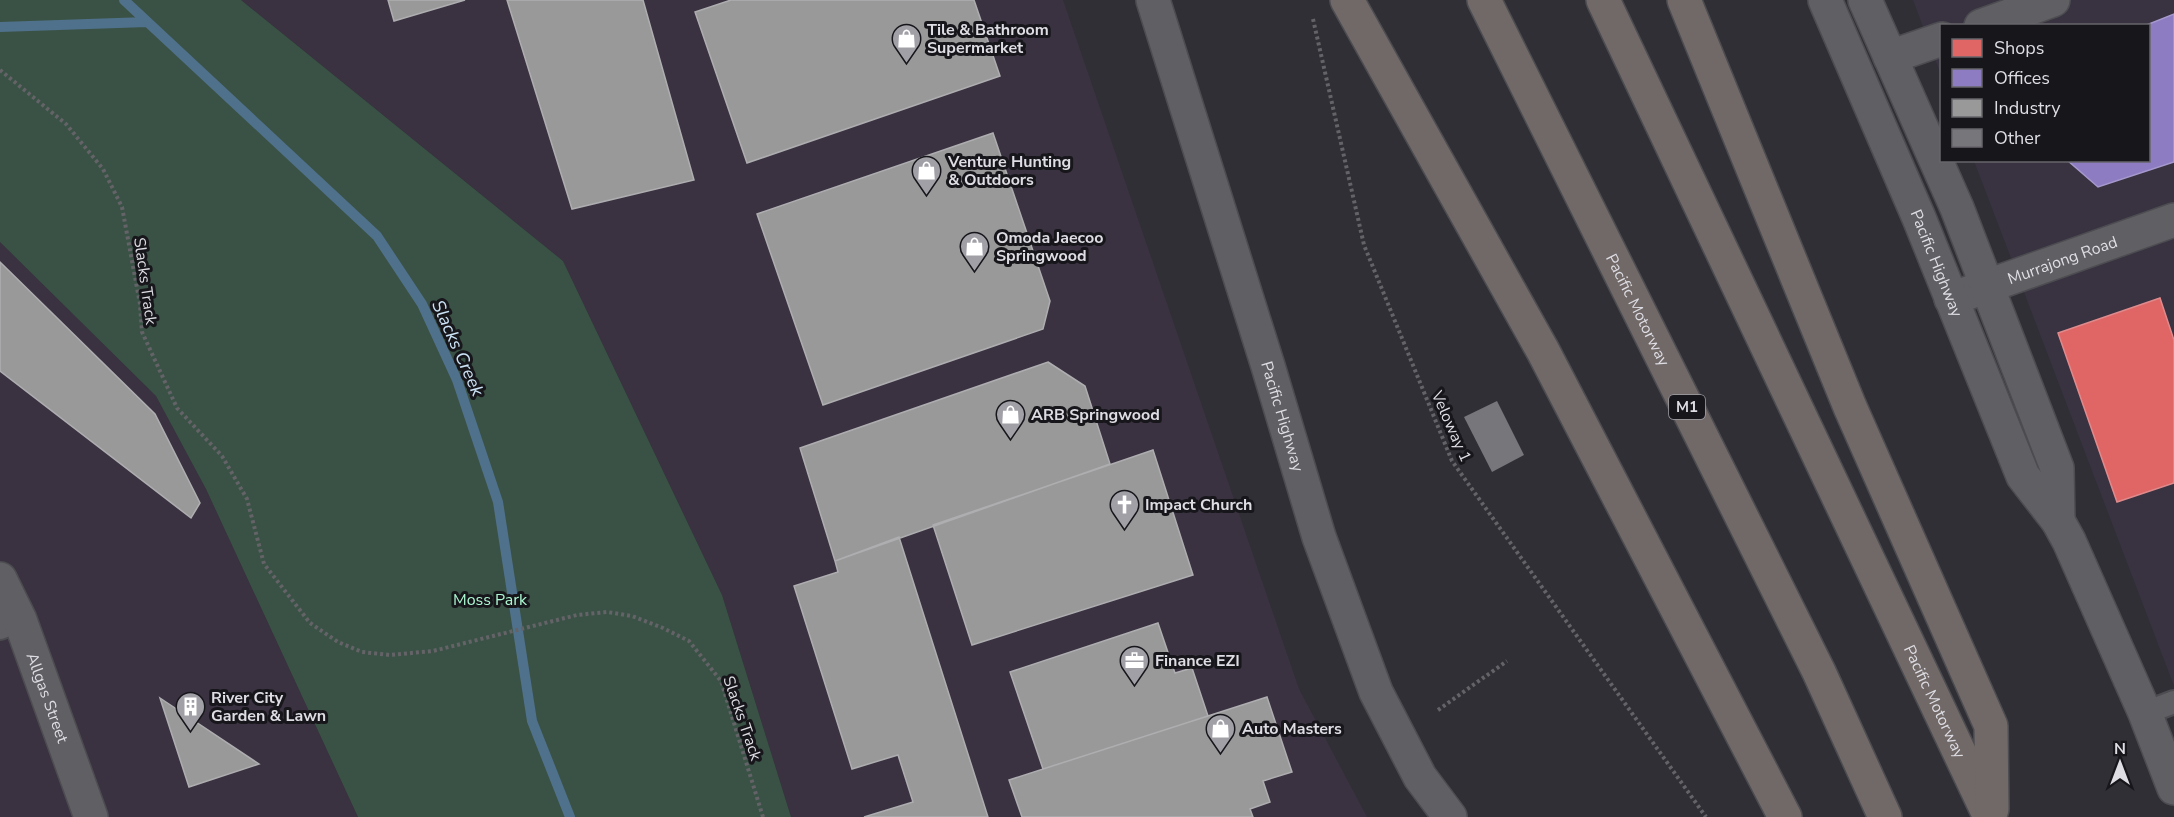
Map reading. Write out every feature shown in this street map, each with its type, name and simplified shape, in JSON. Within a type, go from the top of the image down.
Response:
[{"type":"highway","points":[[1347,0],[1543,351],[1785,817]]},
{"type":"highway","name":"Pacific Motorway","points":[[1484,0],[1819,672],[1885,817]]},
{"type":"highway","name":"Pacific Motorway","points":[[1604,0],[1991,817]]},
{"type":"highway","points":[[1684,0],[1850,407],[1991,726],[1991,817]]},
{"type":"street","name":"Pacific Highway","points":[[1153,0],[1319,537],[1376,693],[1420,777],[1450,817]]},
{"type":"street","name":"Pacific Highway","points":[[1825,0],[1919,218],[2023,476],[2058,520],[2159,708],[2174,788]]},
{"type":"street","name":"Pacific Highway","points":[[1865,0],[1957,208],[2057,468],[2058,520]]},
{"type":"street","points":[[1987,24],[2053,0]]},
{"type":"street","points":[[1890,57],[1940,39]]},
{"type":"street","name":"Murrajong Road","points":[[1951,299],[2174,220]]},
{"type":"street","name":"Allgas Street","points":[[0,579],[10,624],[91,817]]},
{"type":"path","name":"Veloway 1","points":[[1313,19],[1364,245],[1452,461],[1706,817]]},
{"type":"path","name":"Slacks Track","points":[[0,70],[66,124],[103,170],[122,207],[141,304],[142,332],[177,408],[222,456],[247,499],[264,564],[310,623],[338,642],[362,652],[390,655],[433,651],[577,615],[608,612],[632,616],[663,628],[689,640],[721,681],[763,817]]},
{"type":"path","points":[[1438,710],[1507,662]]},
{"type":"shaded area","points":[[241,0],[1063,0],[1299,689],[1367,817],[791,817],[722,595],[563,261]]},
{"type":"shaded area","points":[[1913,0],[2174,0],[2174,686],[1974,162],[2150,162],[2150,24],[1940,24],[1940,72]]},
{"type":"shaded area","points":[[0,242],[156,396],[206,489],[358,817],[0,817]]},
{"type":"green space","name":"Moss Park","points":[[0,0],[241,0],[563,261],[722,595],[791,817],[358,817],[206,489],[156,396],[0,242]]},
{"type":"building: Shops","points":[[2160,298],[2174,340],[2174,483],[2117,502],[2058,333]]},
{"type":"building: Offices","points":[[2174,14],[2174,162],[2098,187],[2069,162],[2150,162],[2149,24]]},
{"type":"building: Industry","points":[[388,0],[465,0],[394,21]]},
{"type":"building: Industry","points":[[507,0],[643,0],[694,180],[572,209]]},
{"type":"building: Industry","points":[[731,0],[974,0],[1000,76],[747,163],[695,12]]},
{"type":"building: Industry","points":[[993,133],[1050,301],[1043,329],[823,405],[757,214]]},
{"type":"building: Industry","points":[[0,262],[155,414],[200,503],[191,518],[0,371]]},
{"type":"building: Industry","points":[[1048,362],[1085,386],[1110,464],[835,561],[800,448]]},
{"type":"building: Industry","points":[[1153,450],[1193,575],[972,645],[933,525]]},
{"type":"building: Industry","points":[[899,537],[988,817],[864,817],[913,802],[898,755],[852,769],[794,586],[838,572],[835,561]]},
{"type":"building: Industry","points":[[1158,623],[1175,673],[1192,668],[1208,716],[1043,769],[1010,672]]},
{"type":"building: Industry","points":[[1267,697],[1292,772],[1263,781],[1270,802],[1250,809],[1253,817],[1022,817],[1009,780]]},
{"type":"building: Industry","name":"River City Garden & Lawn","points":[[160,698],[259,764],[189,787]]},
{"type":"building: Other","points":[[1497,401],[1524,455],[1492,472],[1464,417]]},
{"type":"waterway","name":"Slacks Creek","points":[[124,0],[377,236],[422,304],[457,380],[498,502],[532,721],[570,817]]},
{"type":"waterway","points":[[0,27],[147,22]]},
{"type":"place","name":"Tile & Bathroom Supermarket","points":[[906,64]]},
{"type":"place","name":"Venture Hunting & Outdoors","points":[[927,196]]},
{"type":"place","name":"Omoda Jaecoo Springwood","points":[[975,272]]},
{"type":"place","name":"ARB Springwood","points":[[1010,440]]},
{"type":"place","name":"Impact Church","points":[[1124,530]]},
{"type":"place","name":"Finance EZI","points":[[1134,686]]},
{"type":"place","name":"River City Garden & Lawn","points":[[190,732]]},
{"type":"place","name":"Auto Masters","points":[[1221,754]]}]
